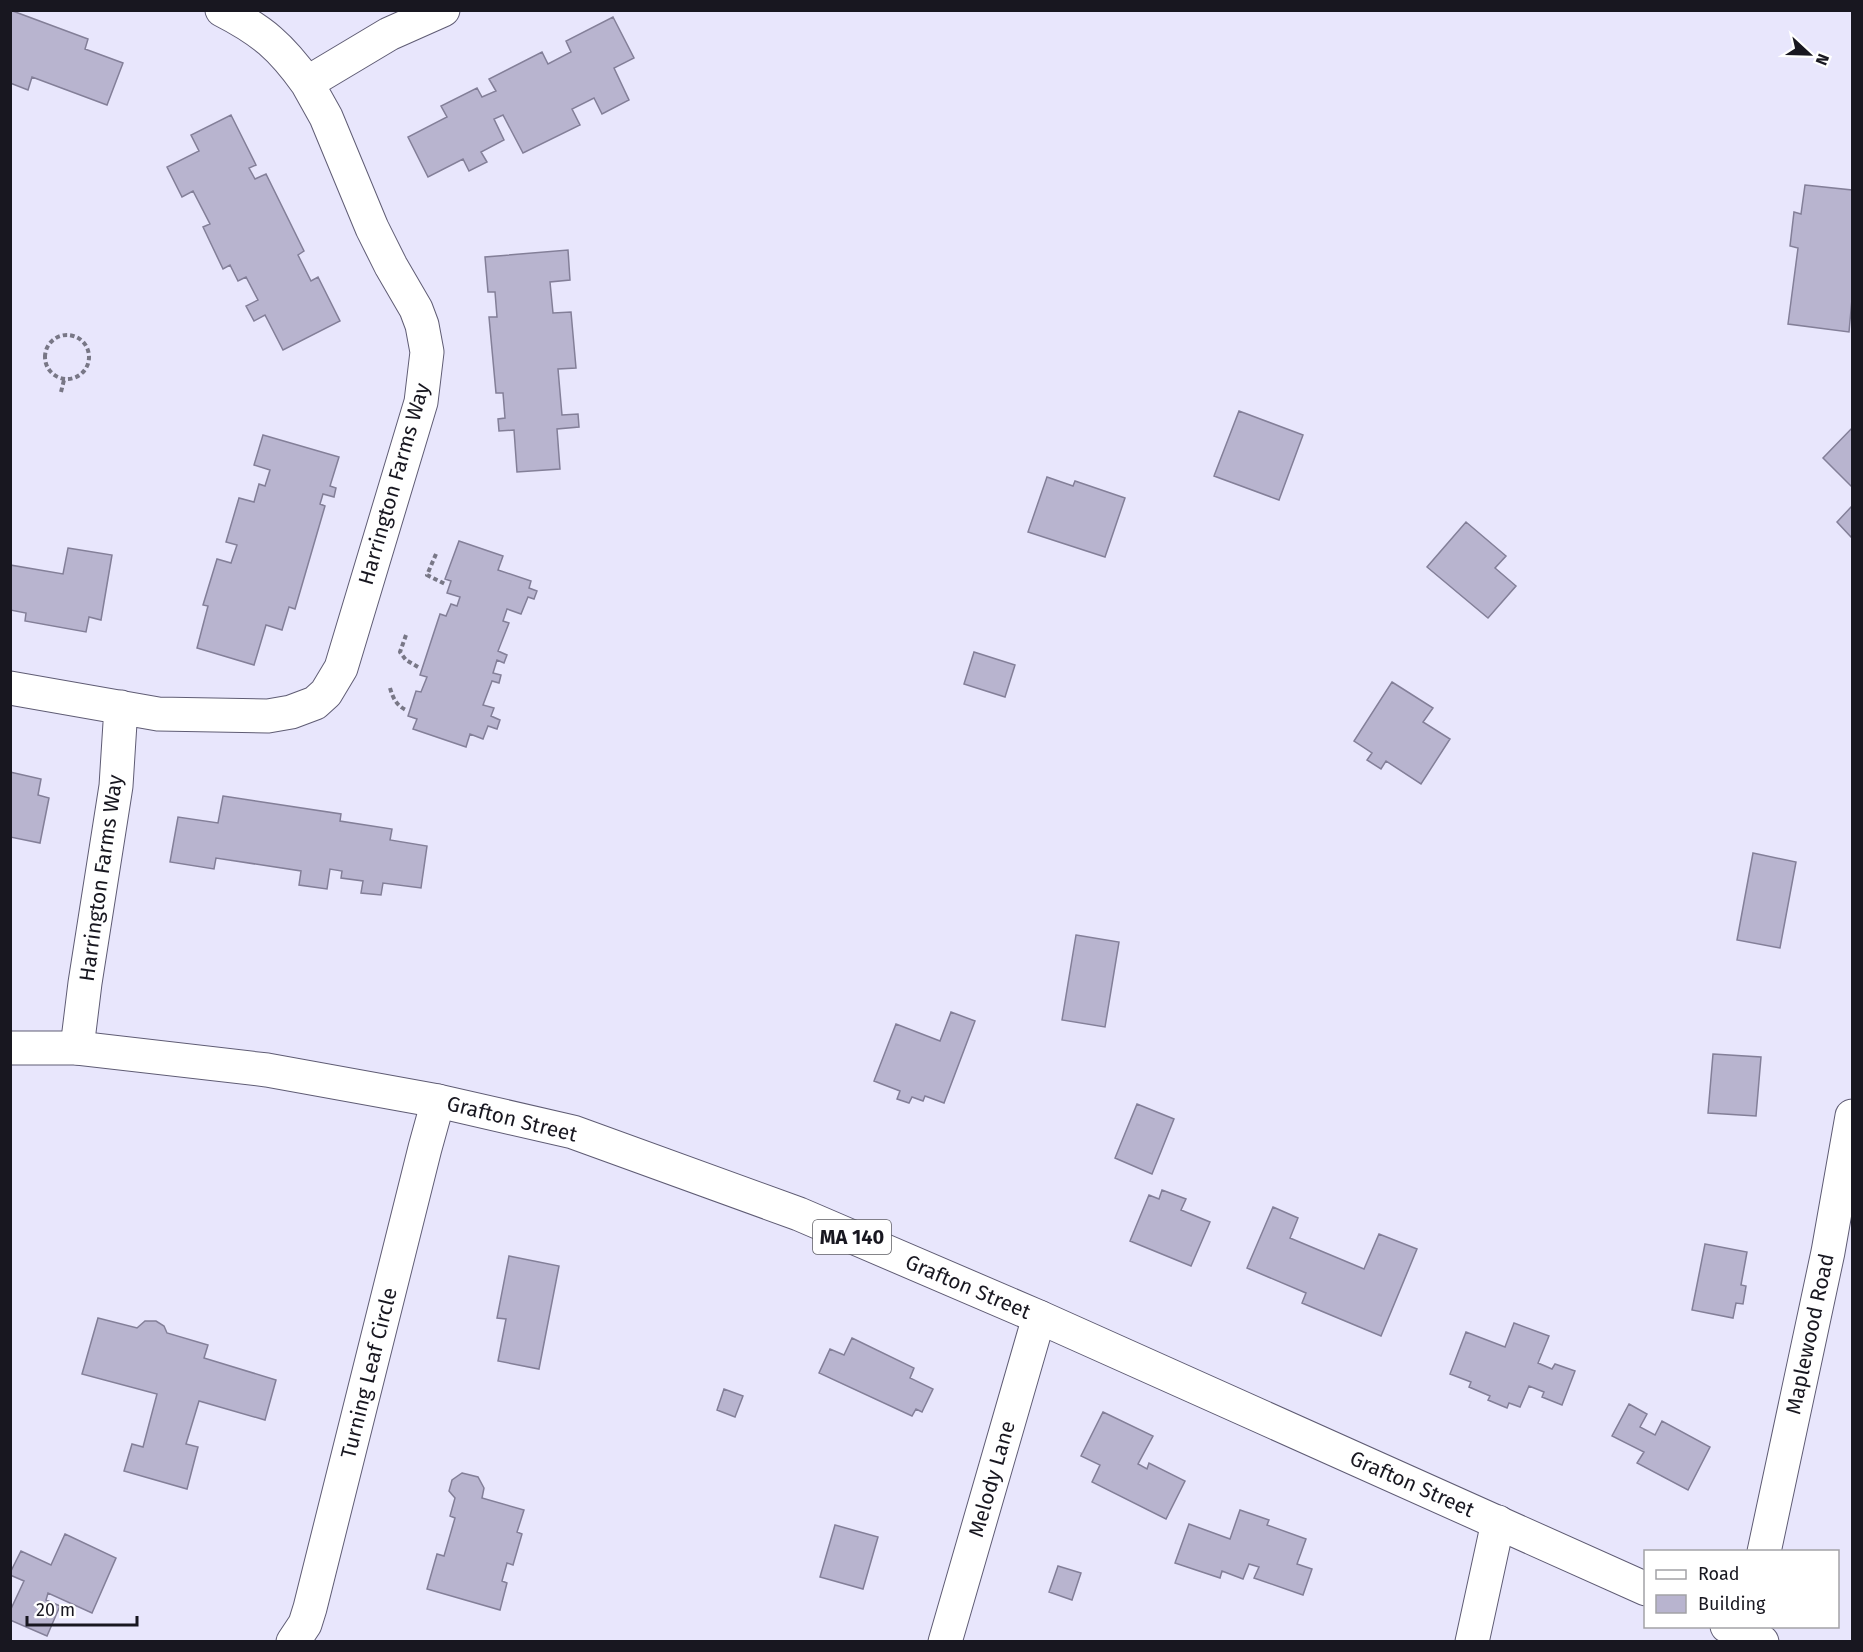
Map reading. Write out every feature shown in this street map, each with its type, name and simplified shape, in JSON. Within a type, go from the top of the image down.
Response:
[{"type":"street","name":"Harrington Farms Way","points":[[10,688],[158,714],[247,716],[291,712],[315,703],[326,693],[341,668],[407,453],[424,386],[427,352],[422,325],[416,309],[372,228],[326,117],[307,83],[282,50],[271,40],[244,21],[222,10]]},
{"type":"street","points":[[307,83],[389,34],[443,10]]},
{"type":"street","name":"Harrington Farms Way","points":[[77,1048],[116,786],[121,707]]},
{"type":"street","name":"Grafton Street","points":[[10,1048],[77,1048],[267,1070],[438,1101],[573,1132],[799,1214],[1039,1317],[1644,1588]]},
{"type":"street","name":"Turning Leaf Circle","points":[[294,1641],[305,1624],[310,1608],[438,1101]]},
{"type":"street","name":"Maplewood Road","points":[[1764,1550],[1828,1252],[1852,1116]]},
{"type":"street","name":"Melody Lane","points":[[945,1641],[1039,1317]]},
{"type":"street","points":[[1472,1641],[1498,1522]]},
{"type":"path","points":[[68,335],[82,341],[87,347],[89,360],[84,373],[71,380],[64,380],[48,368],[46,353],[53,340],[68,335]]},
{"type":"path","points":[[61,392],[64,380]]},
{"type":"path","points":[[436,554],[427,575],[445,584]]},
{"type":"path","points":[[406,635],[400,652],[406,660],[418,667]]},
{"type":"path","points":[[390,688],[394,699],[400,707],[406,710]]},
{"type":"building","points":[[10,10],[88,39],[85,49],[123,63],[107,105],[32,77],[28,90],[10,83]]},
{"type":"building","points":[[613,17],[634,58],[614,68],[629,100],[602,114],[594,98],[572,109],[580,125],[523,153],[503,115],[494,119],[504,140],[481,152],[487,162],[469,171],[463,159],[428,177],[408,137],[447,117],[441,106],[477,88],[482,97],[496,91],[489,79],[542,52],[548,64],[571,52],[566,41]]},
{"type":"building","points":[[231,115],[256,165],[249,168],[255,179],[266,174],[304,251],[298,255],[311,281],[318,277],[340,321],[283,350],[265,315],[254,321],[246,306],[258,300],[246,277],[238,281],[230,265],[223,269],[203,227],[210,224],[193,191],[182,197],[167,167],[199,151],[191,135]]},
{"type":"building","points":[[1805,185],[1852,190],[1852,299],[1849,332],[1788,324],[1798,248],[1790,246],[1794,212],[1801,214]]},
{"type":"building","points":[[568,250],[570,280],[550,282],[553,313],[571,312],[576,368],[558,369],[562,415],[578,414],[579,427],[557,429],[560,469],[517,472],[514,430],[499,431],[498,419],[505,418],[503,393],[496,393],[489,317],[497,317],[495,292],[488,292],[485,257]]},
{"type":"building","points":[[1239,411],[1303,435],[1279,500],[1214,476]]},
{"type":"building","points":[[1852,428],[1852,487],[1823,458]]},
{"type":"building","points":[[263,435],[339,457],[330,486],[336,488],[334,497],[323,494],[320,504],[325,506],[295,609],[289,607],[282,630],[266,625],[254,665],[197,648],[208,606],[203,605],[217,559],[231,563],[237,545],[226,542],[239,498],[254,502],[259,484],[265,486],[270,470],[254,465]]},
{"type":"building","points":[[1047,477],[1073,486],[1075,481],[1125,498],[1105,557],[1028,532]]},
{"type":"building","points":[[1852,506],[1852,538],[1837,522]]},
{"type":"building","points":[[1466,522],[1506,556],[1495,568],[1516,586],[1488,618],[1427,567]]},
{"type":"building","points":[[459,541],[503,556],[498,570],[531,581],[529,588],[537,591],[534,599],[528,597],[521,614],[507,609],[503,621],[509,623],[498,651],[507,655],[504,663],[497,660],[493,673],[501,675],[499,683],[492,681],[483,705],[494,708],[491,716],[500,720],[497,729],[488,726],[483,739],[470,734],[466,747],[413,729],[417,719],[408,716],[416,691],[421,692],[427,677],[420,675],[440,614],[446,616],[451,604],[457,606],[460,597],[447,593],[451,581],[445,579]]},
{"type":"building","points":[[68,548],[112,555],[101,620],[89,617],[86,632],[25,621],[26,613],[10,610],[10,565],[63,574]]},
{"type":"building","points":[[974,652],[1015,665],[1005,697],[964,684]]},
{"type":"building","points":[[1392,682],[1433,708],[1423,722],[1450,739],[1421,784],[1386,761],[1381,769],[1367,760],[1372,753],[1354,741]]},
{"type":"building","points":[[10,772],[41,779],[38,795],[49,798],[40,843],[10,837]]},
{"type":"building","points":[[223,796],[341,814],[340,821],[392,829],[390,840],[427,846],[421,888],[383,883],[381,895],[361,893],[363,881],[341,878],[342,871],[330,869],[327,889],[299,885],[301,871],[216,858],[214,869],[170,862],[178,817],[218,823]]},
{"type":"building","points":[[1753,853],[1796,862],[1780,948],[1737,940]]},
{"type":"building","points":[[1076,935],[1119,942],[1105,1027],[1062,1020]]},
{"type":"building","points":[[951,1012],[975,1021],[944,1103],[925,1096],[923,1101],[912,1097],[909,1103],[897,1099],[900,1091],[874,1081],[896,1024],[940,1041]]},
{"type":"building","points":[[1713,1054],[1761,1057],[1756,1116],[1708,1113]]},
{"type":"building","points":[[1137,1104],[1174,1119],[1152,1174],[1115,1158]]},
{"type":"building","points":[[1162,1190],[1186,1199],[1181,1210],[1210,1222],[1191,1266],[1130,1241],[1149,1195],[1159,1199]]},
{"type":"building","points":[[1273,1207],[1298,1218],[1290,1238],[1364,1269],[1379,1234],[1417,1249],[1381,1336],[1302,1303],[1306,1293],[1247,1268]]},
{"type":"building","points":[[1705,1244],[1747,1252],[1741,1285],[1746,1286],[1743,1304],[1736,1303],[1733,1318],[1692,1310]]},
{"type":"building","points":[[509,1256],[559,1266],[539,1369],[498,1361],[506,1319],[497,1318]]},
{"type":"building","points":[[98,1318],[137,1328],[145,1321],[156,1321],[164,1326],[167,1333],[208,1345],[204,1358],[276,1380],[265,1420],[199,1401],[186,1444],[198,1447],[187,1489],[124,1471],[132,1444],[143,1447],[157,1394],[82,1374]]},
{"type":"building","points":[[1514,1323],[1549,1336],[1538,1363],[1552,1369],[1555,1364],[1575,1371],[1562,1405],[1542,1397],[1544,1392],[1529,1386],[1520,1407],[1509,1403],[1507,1408],[1488,1400],[1490,1396],[1469,1387],[1471,1382],[1450,1374],[1466,1332],[1505,1347]]},
{"type":"building","points":[[852,1338],[914,1368],[910,1378],[933,1389],[922,1412],[916,1409],[912,1416],[819,1373],[830,1349],[844,1355]]},
{"type":"building","points":[[724,1389],[743,1396],[735,1417],[717,1410]]},
{"type":"building","points":[[1629,1404],[1647,1414],[1640,1427],[1655,1435],[1662,1421],[1710,1447],[1688,1490],[1637,1463],[1644,1452],[1612,1436]]},
{"type":"building","points":[[1103,1412],[1153,1436],[1138,1464],[1147,1469],[1149,1463],[1185,1481],[1166,1519],[1092,1482],[1100,1465],[1081,1456]]},
{"type":"building","points":[[462,1473],[478,1477],[484,1488],[482,1498],[524,1510],[517,1532],[522,1534],[513,1565],[507,1563],[502,1581],[507,1583],[500,1610],[427,1589],[437,1554],[444,1556],[455,1518],[450,1516],[455,1498],[449,1491],[452,1480]]},
{"type":"building","points":[[1240,1510],[1269,1520],[1267,1525],[1306,1539],[1297,1564],[1312,1569],[1303,1595],[1254,1578],[1259,1567],[1249,1564],[1243,1579],[1222,1571],[1220,1578],[1175,1563],[1189,1524],[1230,1539]]},
{"type":"building","points":[[835,1525],[878,1537],[863,1589],[820,1577]]},
{"type":"building","points":[[65,1534],[116,1558],[92,1613],[48,1593],[46,1600],[60,1606],[47,1636],[10,1620],[10,1611],[24,1581],[10,1573],[21,1551],[51,1565]]},
{"type":"building","points":[[1058,1566],[1081,1573],[1072,1600],[1049,1592]]}]
